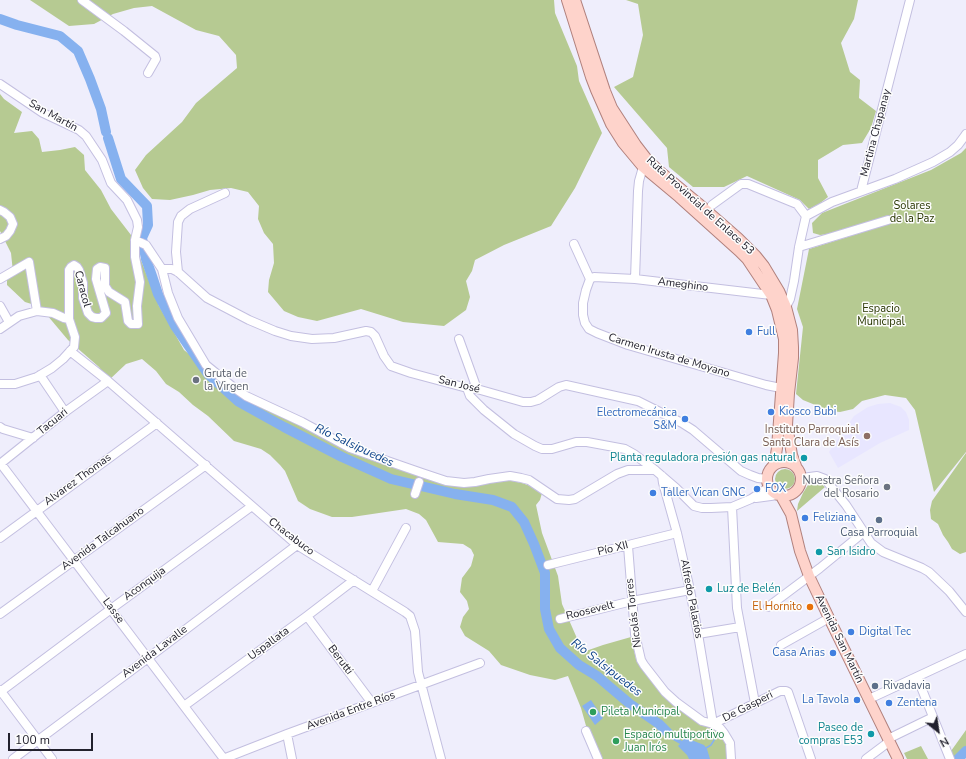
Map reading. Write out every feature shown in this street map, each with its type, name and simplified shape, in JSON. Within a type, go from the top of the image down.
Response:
[{"type":"main road","name":"Ruta Provincial de Enlace 53","points":[[567,0],[601,104],[623,143],[643,166],[740,251],[771,295],[777,310],[784,339],[784,391],[787,425],[791,450],[796,466]]},
{"type":"main road","name":"Ruta Provincial de Enlace 53","points":[[575,0],[604,91],[612,108],[629,135],[646,158],[657,169],[710,213],[756,256],[780,291],[792,330],[793,346],[784,391],[777,448],[773,466]]},
{"type":"main road","points":[[782,462],[787,462],[796,466],[800,471],[802,478],[800,486],[796,492],[787,496],[780,496],[772,490],[768,483],[770,470],[773,466],[782,462]]},
{"type":"main road","name":"Avenida San Martín","points":[[791,514],[792,504],[796,492]]},
{"type":"main road","name":"Avenida San Martín","points":[[780,496],[791,514],[800,551],[809,576],[898,759]]},
{"type":"street","points":[[82,0],[155,56],[156,59],[148,73]]},
{"type":"street","name":"Martina Chapanay","points":[[861,191],[910,0]]},
{"type":"street","name":"San Martín","points":[[0,84],[43,113],[79,130],[86,136],[102,160],[111,183],[127,200],[137,220],[138,227],[135,240]]},
{"type":"street","points":[[806,216],[832,202],[895,179],[934,162],[958,145],[966,134]]},
{"type":"street","points":[[635,279],[638,186],[643,166]]},
{"type":"street","points":[[712,205],[741,184],[748,184],[797,204],[806,216],[790,299],[786,307],[778,315]]},
{"type":"street","points":[[178,272],[176,252],[178,222],[181,216],[190,209],[225,193]]},
{"type":"street","points":[[0,210],[10,217],[13,224],[6,236],[0,239]]},
{"type":"street","points":[[799,247],[888,220]]},
{"type":"street","points":[[135,240],[146,245],[162,269],[168,293],[178,318],[206,364],[246,396],[302,422],[350,448],[446,481],[464,483],[510,476],[521,478],[529,480],[557,499],[569,500],[575,499],[617,474],[628,470],[658,473]]},
{"type":"street","name":"Caracol","points":[[70,351],[74,347],[75,337],[69,318],[69,270],[71,267],[77,267],[79,270],[83,283],[83,298],[88,313],[92,317],[101,318],[106,313],[96,279],[97,269],[100,267],[105,268],[105,286],[109,292],[125,302],[128,321],[131,324],[138,324],[137,306],[140,282],[135,257],[135,240]]},
{"type":"street","points":[[574,244],[592,278]]},
{"type":"street","points":[[0,279],[29,262],[37,311]]},
{"type":"street","points":[[162,269],[172,269],[178,272]]},
{"type":"street","name":"San José","points":[[178,272],[207,298],[249,320],[275,331],[292,336],[312,339],[334,338],[366,331],[371,332],[375,336],[384,356],[391,366],[411,373],[524,402],[538,400],[559,387],[566,385],[638,401],[682,423],[693,430],[741,471],[768,483]]},
{"type":"street","name":"Ameghino","points":[[592,278],[635,279],[771,295]]},
{"type":"street","name":"Carmen Irusta de Moyano","points":[[592,278],[583,303],[583,315],[585,323],[589,329],[628,345],[784,391]]},
{"type":"street","points":[[0,306],[9,322]]},
{"type":"street","points":[[0,329],[19,316],[37,311],[53,313],[64,318],[69,318]]},
{"type":"street","points":[[459,339],[477,389]]},
{"type":"street","points":[[0,384],[15,384],[40,375],[52,368],[70,351]]},
{"type":"street","name":"Chacabuco","points":[[70,351],[108,381],[297,544],[410,616],[415,630],[417,665],[421,685],[441,759]]},
{"type":"street","points":[[40,375],[65,412]]},
{"type":"street","name":"Tacuari","points":[[0,464],[65,412],[108,381]]},
{"type":"street","points":[[467,388],[470,396],[484,410],[514,434],[534,446],[542,449],[552,449],[576,442],[587,442],[625,449],[634,454],[658,473],[694,506],[702,508],[732,507],[751,499],[780,496]]},
{"type":"street","name":"Alvarez Thomas","points":[[0,538],[157,423]]},
{"type":"street","points":[[0,426],[34,438]]},
{"type":"street","name":"Lasse","points":[[0,464],[224,759]]},
{"type":"street","name":"Avenida Talcahuano","points":[[0,614],[206,465]]},
{"type":"street","name":"Alfredo Palacios","points":[[658,473],[663,483],[677,533],[690,590],[712,724]]},
{"type":"street","points":[[802,478],[817,476],[825,479],[846,505],[871,543],[883,552],[929,572],[949,591],[966,612]]},
{"type":"street","points":[[415,494],[419,482]]},
{"type":"street","points":[[751,499],[768,483]]},
{"type":"street","name":"Aconquija","points":[[0,691],[252,506]]},
{"type":"street","points":[[732,507],[737,608],[755,703]]},
{"type":"street","points":[[372,592],[406,528]]},
{"type":"street","points":[[768,607],[864,532]]},
{"type":"street","name":"Pío XII","points":[[548,565],[677,533]]},
{"type":"street","name":"Avenida Lavalle","points":[[13,759],[297,544]]},
{"type":"street","name":"Nicolás Torres","points":[[628,546],[635,634],[641,660],[665,692],[676,702],[702,721],[720,728],[730,743],[731,759]]},
{"type":"street","name":"Uspallata","points":[[184,706],[354,580]]},
{"type":"street","name":"Roosevelt","points":[[560,619],[632,601],[690,590]]},
{"type":"street","name":"Berutti","points":[[307,616],[372,703]]},
{"type":"street","points":[[781,645],[829,618]]},
{"type":"street","points":[[698,634],[740,627]]},
{"type":"street","points":[[869,699],[966,654]]},
{"type":"street","name":"Avenida Entre Ríos","points":[[224,759],[287,734],[480,663]]},
{"type":"street","points":[[917,677],[949,758]]},
{"type":"street","name":"De Gasperi","points":[[712,724],[780,691],[786,690],[811,759]]},
{"type":"street","points":[[0,691],[52,759]]},
{"type":"street","points":[[866,759],[892,737],[933,717]]},
{"type":"street","points":[[586,731],[598,759]]},
{"type":"street","points":[[287,734],[292,759]]},
{"type":"shaded area","name":"Instituto Parroquial Santa Clara de Asís","points":[[890,403],[901,407],[906,412],[909,420],[909,430],[880,443],[838,468],[829,452],[854,416],[868,407]]},
{"type":"green space","points":[[30,0],[554,0],[555,13],[577,66],[579,81],[602,133],[575,188],[551,226],[504,245],[475,260],[472,271],[466,281],[470,297],[466,310],[444,326],[403,322],[361,309],[317,321],[298,317],[284,311],[268,292],[269,280],[274,263],[273,244],[264,233],[258,219],[259,206],[248,192],[231,188],[210,190],[170,200],[152,199],[143,188],[135,170],[146,155],[182,122],[196,103],[237,68],[236,55],[219,36],[196,30],[152,6],[134,8],[113,14],[94,24],[69,26]]},
{"type":"green space","points":[[626,0],[858,0],[854,19],[841,43],[850,72],[860,80],[859,98],[876,111],[871,128],[862,143],[843,145],[818,160],[818,178],[828,197],[809,209],[800,200],[747,176],[724,187],[693,187],[669,167],[667,148],[614,87],[633,77],[643,35],[638,4]]},
{"type":"green space","points":[[0,94],[4,99],[22,112],[14,133],[32,131],[39,139],[42,152],[75,147],[84,155],[85,170],[101,190],[111,209],[131,235],[159,306],[184,350],[244,399],[362,457],[440,483],[459,485],[507,480],[536,488],[542,493],[540,500],[536,505],[542,533],[558,576],[562,604],[583,652],[631,637],[636,659],[664,697],[678,708],[702,722],[713,726],[726,739],[729,759],[600,759],[588,733],[581,708],[568,676],[555,680],[530,675],[501,665],[489,651],[465,636],[460,627],[463,617],[469,609],[467,601],[460,592],[462,578],[471,566],[474,555],[471,549],[463,544],[438,542],[426,520],[419,514],[406,509],[352,517],[332,517],[310,509],[298,501],[285,471],[270,455],[261,449],[234,441],[208,416],[179,392],[166,384],[156,371],[142,359],[126,364],[108,381],[99,367],[68,340],[38,306],[25,302],[7,285],[7,277],[13,272],[11,253],[0,231]]},
{"type":"green space","name":"Espacio Municipal","points":[[966,148],[966,452],[934,492],[915,410],[906,398],[885,395],[862,401],[853,409],[840,412],[830,411],[803,400],[796,394],[803,327],[797,309],[809,249],[892,223],[889,217],[829,234],[820,235],[813,233],[812,223],[822,213],[931,170],[961,153]]},
{"type":"green space","points":[[966,453],[966,552],[960,554],[952,549],[938,524],[931,519],[930,510],[932,501]]},
{"type":"green space","points":[[785,469],[792,472],[795,479],[792,486],[785,489],[778,486],[775,479],[778,472]]},
{"type":"green space","points":[[812,483],[821,484],[825,487],[797,511],[798,504],[803,493],[808,485]]},
{"type":"green space","points":[[966,730],[966,754],[962,759],[955,759],[951,751]]},
{"type":"green space","points":[[921,746],[928,759],[907,759],[904,753]]},
{"type":"water","name":"Pileta Municipal","points":[[591,700],[603,718],[595,725],[582,706]]},
{"type":"water","points":[[659,724],[670,734],[682,741],[684,739],[689,739],[704,745],[710,759],[689,759],[678,746],[680,744],[673,740]]},
{"type":"waterway","name":"Río Salsipuedes","points":[[0,19],[60,36],[78,51],[101,109],[106,132]]},
{"type":"waterway","name":"Río Salsipuedes","points":[[108,138],[121,179],[147,206],[148,225],[142,238],[146,259],[158,294],[175,326],[208,374],[239,402],[342,457],[391,479],[455,494],[493,500],[512,507],[524,522],[545,573],[545,609],[549,629],[560,648],[579,665],[597,676],[630,704],[659,724],[668,733]]},
{"type":"waterway","points":[[706,748],[711,745],[716,737],[722,738],[725,741]]},
{"type":"waterway","name":"Río Salsipuedes","points":[[958,759],[966,751]]},
{"type":"place","name":"Full","points":[[749,332]]},
{"type":"place","name":"Gruta de la Virgen","points":[[196,380]]},
{"type":"place","name":"Kiosco Bubi","points":[[771,412]]},
{"type":"place","name":"Electromecánica S&M","points":[[685,419]]},
{"type":"place","name":"Instituto Parroquial Santa Clara de Asís","points":[[867,436]]},
{"type":"place","name":"Planta reguladora presión gas natural","points":[[804,458]]},
{"type":"place","name":"Nuestra Señora del Rosario","points":[[887,487]]},
{"type":"place","name":"FOX","points":[[757,489]]},
{"type":"place","name":"Taller Vican GNC","points":[[653,493]]},
{"type":"place","name":"Feliziana","points":[[805,518]]},
{"type":"place","name":"Casa Parroquial","points":[[879,520]]},
{"type":"place","name":"San Isidro","points":[[819,552]]},
{"type":"place","name":"Luz de Belén","points":[[709,589]]},
{"type":"place","name":"El Hornito","points":[[810,607]]},
{"type":"place","name":"Digital Tec","points":[[851,632]]},
{"type":"place","name":"Casa Arias","points":[[833,653]]},
{"type":"place","name":"Rivadavia","points":[[875,686]]},
{"type":"place","name":"La Tavola","points":[[857,700]]},
{"type":"place","name":"Zentena","points":[[889,703]]},
{"type":"place","name":"Pileta Municipal","points":[[593,712]]},
{"type":"place","name":"Paseo de compras E53","points":[[871,734]]},
{"type":"place","name":"Espacio multiportivo Juan Irós","points":[[616,741]]},
{"type":"park label","name":"Solares de la Paz","points":[[912,212]]}]
